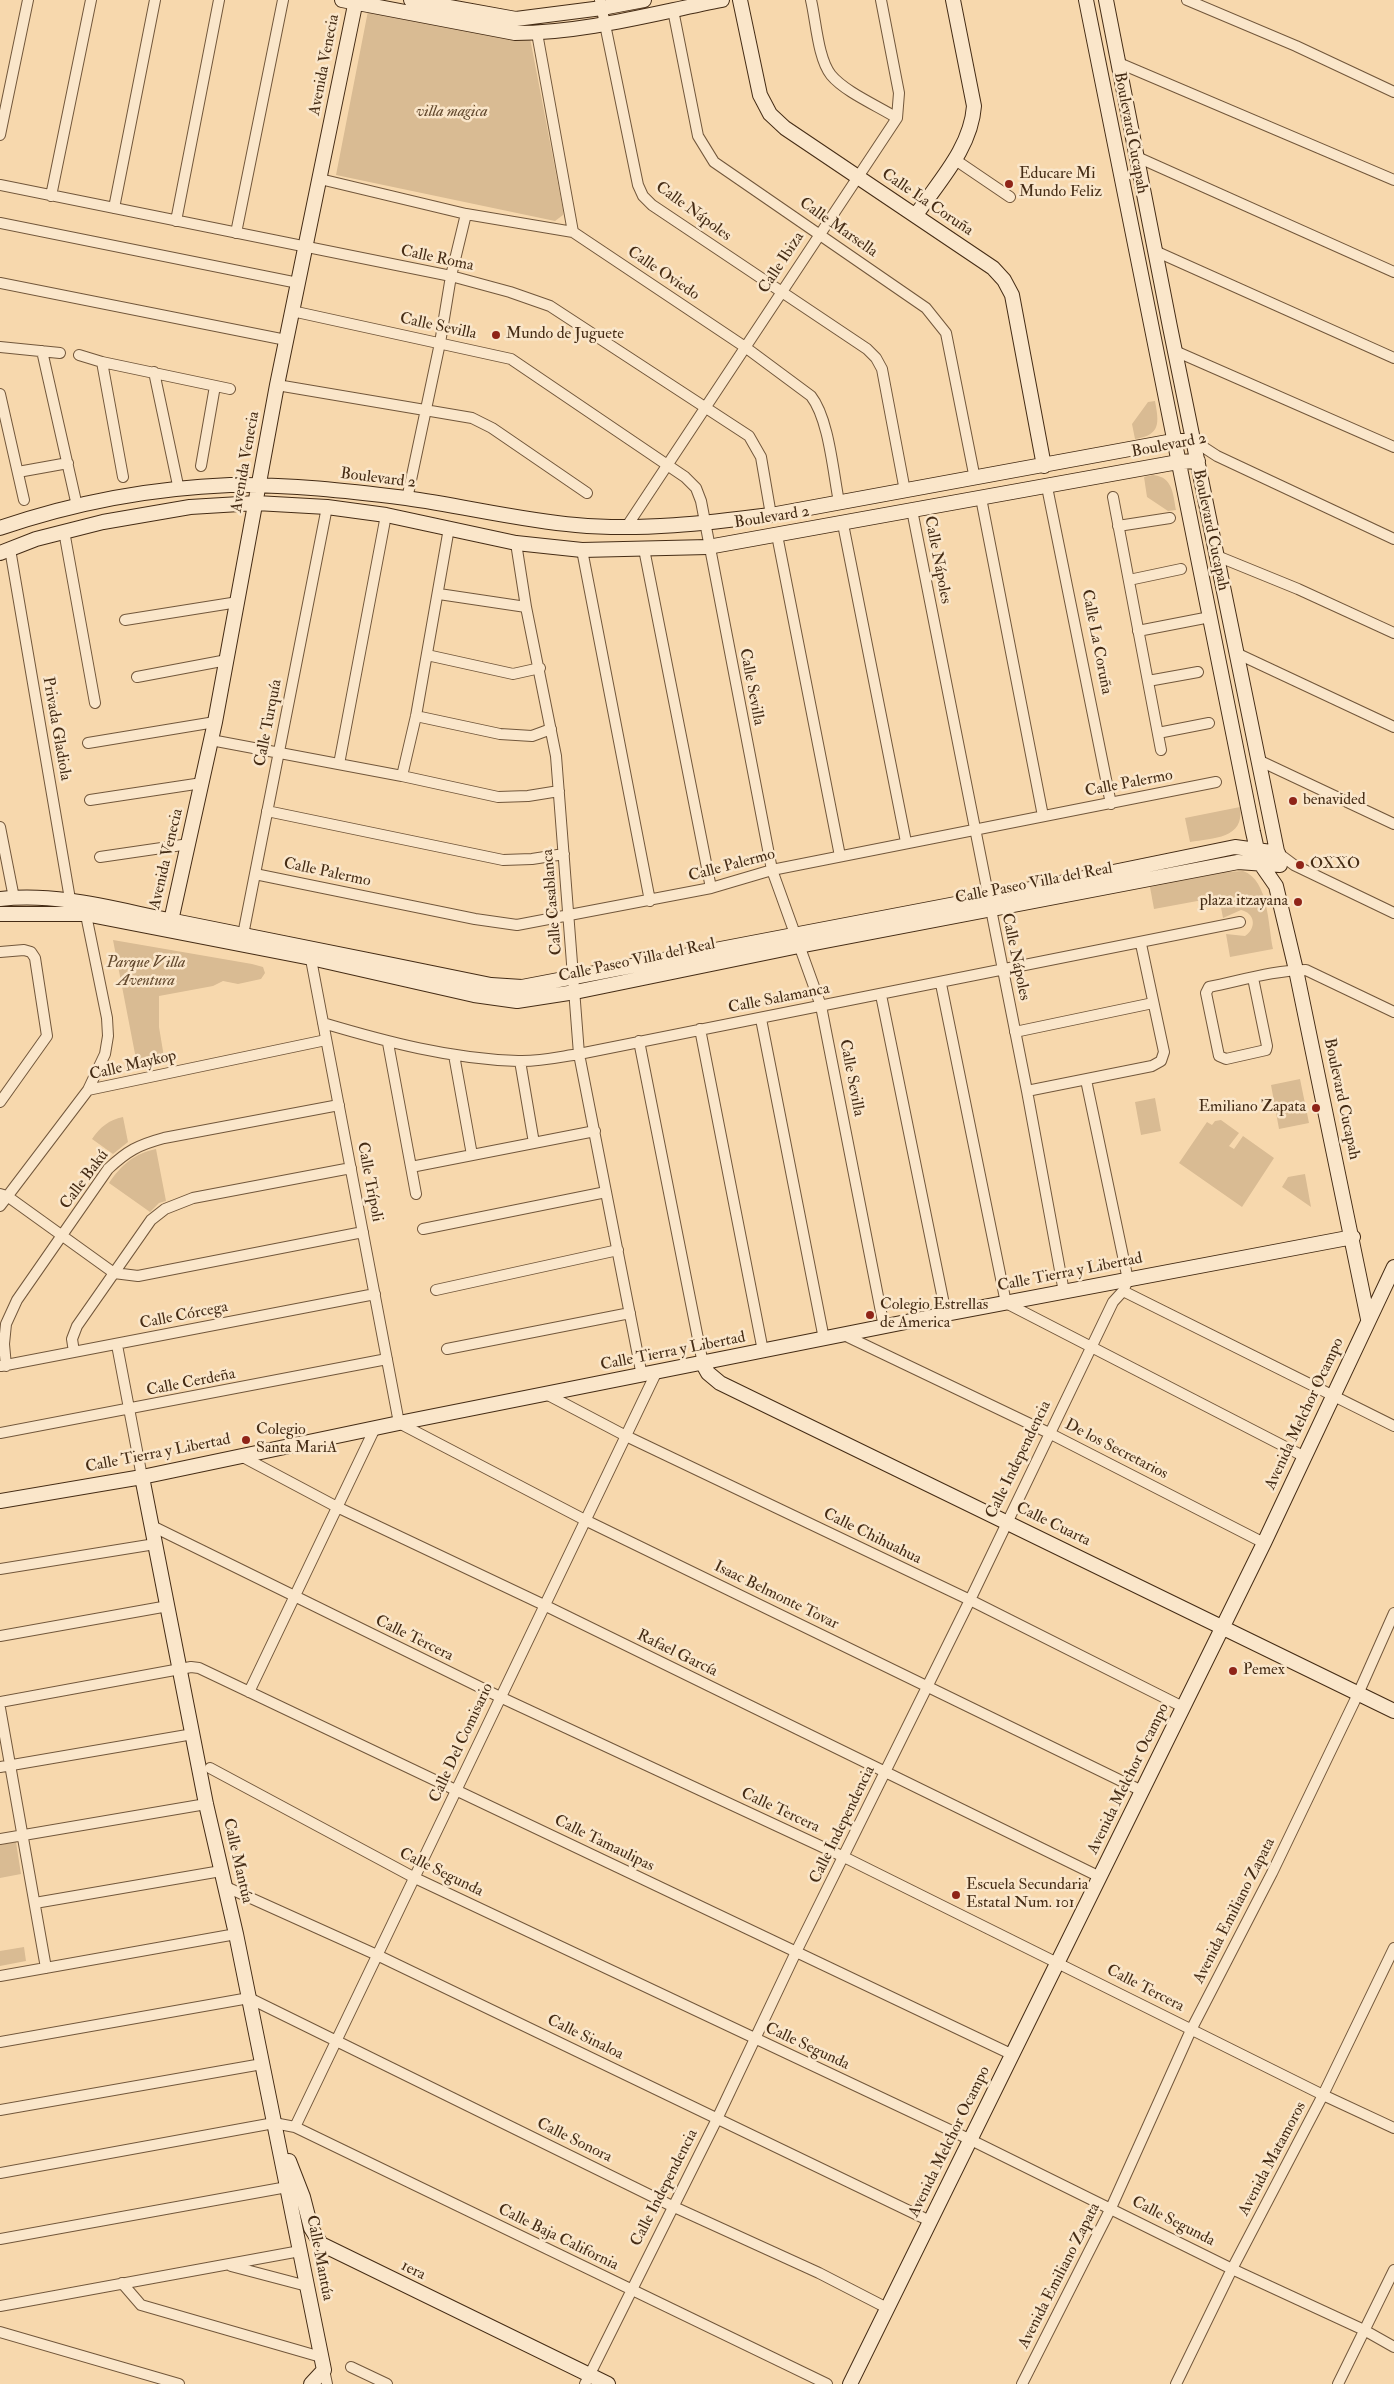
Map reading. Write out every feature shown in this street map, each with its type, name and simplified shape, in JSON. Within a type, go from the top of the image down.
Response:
[{"type":"main road","points":[[411,0],[461,11],[515,33],[537,33],[604,23],[722,0]]},
{"type":"main road","points":[[351,1],[461,11],[516,19],[601,4],[644,0]]},
{"type":"main road","name":"Calle La Coruña","points":[[740,0],[760,95],[770,114],[786,128],[858,178],[993,268],[1004,280],[1012,295],[1044,466]]},
{"type":"main road","points":[[916,215],[966,142],[973,122],[974,106],[953,0]]},
{"type":"main road","name":"Boulevard Cucapah","points":[[1086,0],[1138,268],[1257,849],[1260,863],[1276,886],[1296,970],[1368,1319]]},
{"type":"main road","name":"Boulevard Cucapah","points":[[1106,0],[1236,654],[1258,760],[1284,861],[1276,886]]},
{"type":"main road","name":"Avenida Venecia","points":[[170,926],[215,722],[277,385],[320,179],[351,1]]},
{"type":"main road","points":[[1105,91],[1113,96],[1120,105],[1134,137]]},
{"type":"main road","points":[[1138,268],[1146,275],[1170,327]]},
{"type":"main road","name":"Boulevard 2","points":[[0,528],[77,506],[179,490],[260,485],[407,499],[514,518],[560,523],[627,526],[704,524],[771,515],[1173,441],[1194,441]]},
{"type":"main road","name":"Boulevard 2","points":[[5,551],[64,531],[102,522],[166,510],[256,503],[328,507],[386,515],[516,543],[582,550],[708,546],[843,524],[1178,462],[1198,461]]},
{"type":"main road","name":"Calle Paseo Villa del Real","points":[[988,904],[1235,847],[1257,849],[1284,861]]},
{"type":"main road","name":"Calle Paseo Villa del Real","points":[[7,899],[78,908],[310,953],[505,987],[522,987],[575,985],[796,940],[988,904],[1238,862],[1284,861]]},
{"type":"main road","name":"Calle Paseo Villa del Real","points":[[0,914],[78,908]]},
{"type":"main road","name":"Calle Tierra y Libertad","points":[[0,1501],[142,1477],[399,1423],[548,1395],[946,1314],[1064,1292],[1126,1285],[1352,1238]]},
{"type":"main road","name":"Avenida Melchor Ocampo","points":[[850,2384],[1264,1543],[1394,1267]]},
{"type":"main road","name":"Calle Cuarta","points":[[703,1364],[708,1373],[720,1383],[1394,1711]]},
{"type":"main road","name":"Calle Mantúa","points":[[142,1477],[206,1804],[236,1934],[324,2370]]},
{"type":"main road","name":"1era","points":[[274,2123],[302,2197],[311,2228],[321,2244],[587,2380],[608,2384]]},
{"type":"main road","points":[[311,2384],[324,2370]]},
{"type":"street","points":[[0,135],[28,0]]},
{"type":"street","points":[[51,196],[91,0]]},
{"type":"street","points":[[114,208],[155,0]]},
{"type":"street","points":[[176,221],[219,0]]},
{"type":"street","points":[[236,233],[284,0]]},
{"type":"street","points":[[811,0],[824,60],[831,75],[896,118]]},
{"type":"street","name":"Calle Ibiza","points":[[627,526],[896,118],[899,93],[881,0]]},
{"type":"street","points":[[1187,0],[1296,46],[1394,92]]},
{"type":"street","name":"Calle Nápoles","points":[[601,4],[638,185],[643,196],[652,205],[782,291],[876,358],[882,369],[905,491]]},
{"type":"street","name":"Calle Marsella","points":[[673,10],[698,136],[714,162],[820,233],[926,308],[946,332],[975,478]]},
{"type":"street","points":[[320,179],[466,214],[573,232],[537,33]]},
{"type":"street","points":[[1119,63],[1394,180]]},
{"type":"street","points":[[1137,157],[1394,272]]},
{"type":"street","points":[[954,159],[1010,198]]},
{"type":"street","name":"Calle Roma","points":[[0,185],[451,276],[510,292],[550,306],[749,436],[756,444],[761,457],[771,515]]},
{"type":"street","points":[[407,499],[440,343],[451,276],[466,214]]},
{"type":"street","points":[[0,223],[298,283]]},
{"type":"street","name":"Calle Oviedo","points":[[573,232],[744,347],[811,396],[818,405],[839,502]]},
{"type":"street","points":[[1155,251],[1394,358]]},
{"type":"street","points":[[0,283],[286,340]]},
{"type":"street","name":"Calle Sevilla","points":[[292,311],[511,359],[685,477],[696,488],[772,870],[821,1006],[884,1327]]},
{"type":"street","points":[[0,346],[60,353]]},
{"type":"street","points":[[42,351],[77,506]]},
{"type":"street","points":[[1175,351],[1394,448]]},
{"type":"street","points":[[79,355],[102,362],[230,389]]},
{"type":"street","points":[[102,362],[123,477]]},
{"type":"street","points":[[154,372],[179,490]]},
{"type":"street","points":[[277,385],[472,418],[492,428],[587,493]]},
{"type":"street","points":[[200,466],[215,386]]},
{"type":"street","points":[[0,394],[24,500]]},
{"type":"street","name":"Boulevard 2","points":[[1194,441],[1217,456]]},
{"type":"street","points":[[1217,456],[1394,539]]},
{"type":"street","name":"Boulevard 2","points":[[1198,461],[1217,456]]},
{"type":"street","points":[[18,472],[68,463]]},
{"type":"street","name":"Calle La Coruña","points":[[1047,487],[1110,804]]},
{"type":"street","points":[[1113,497],[1161,750]]},
{"type":"street","points":[[981,498],[1043,816]]},
{"type":"street","name":"Calle Turquía","points":[[242,940],[328,507]]},
{"type":"street","name":"Calle Nápoles","points":[[912,510],[988,904],[1027,1091],[1064,1292]]},
{"type":"street","points":[[339,764],[386,515]]},
{"type":"street","points":[[1118,526],[1170,518]]},
{"type":"street","points":[[843,524],[906,842]]},
{"type":"street","points":[[402,776],[416,716],[439,594],[449,528]]},
{"type":"street","points":[[64,531],[95,703]]},
{"type":"street","points":[[777,535],[840,856]]},
{"type":"street","name":"Calle Casablanca","points":[[516,543],[526,607],[540,668],[556,756],[570,916],[579,1054],[642,1376]]},
{"type":"street","points":[[644,549],[711,888]]},
{"type":"street","points":[[582,550],[650,901]]},
{"type":"street","name":"Privada Gladiola","points":[[5,551],[78,908],[108,1018],[105,1054],[88,1090]]},
{"type":"street","points":[[1217,556],[1298,589],[1394,633]]},
{"type":"street","points":[[1129,580],[1181,569]]},
{"type":"street","points":[[439,594],[526,607]]},
{"type":"street","points":[[125,620],[238,602]]},
{"type":"street","points":[[1138,631],[1210,617]]},
{"type":"street","points":[[1236,654],[1394,726]]},
{"type":"street","points":[[427,655],[513,674],[540,668]]},
{"type":"street","points":[[137,677],[227,660]]},
{"type":"street","points":[[1148,681],[1198,672]]},
{"type":"street","points":[[416,716],[500,734],[532,736],[551,730]]},
{"type":"street","points":[[88,743],[215,722]]},
{"type":"street","points":[[1158,733],[1209,723]]},
{"type":"street","points":[[211,740],[402,776],[498,797],[528,796],[559,791]]},
{"type":"street","points":[[1258,760],[1394,824]]},
{"type":"street","name":"Calle Palermo","points":[[255,874],[475,919],[517,925],[711,888],[772,870],[906,842],[1216,782]]},
{"type":"street","points":[[90,800],[202,783]]},
{"type":"street","points":[[267,811],[503,860],[532,859],[564,854]]},
{"type":"street","points":[[0,827],[7,899]]},
{"type":"street","points":[[100,857],[189,844]]},
{"type":"street","points":[[1284,861],[1394,914]]},
{"type":"street","name":"Calle Salamanca","points":[[323,1023],[388,1043],[454,1055],[520,1061],[579,1054],[700,1029],[762,1019],[1141,944],[1240,922]]},
{"type":"street","points":[[1027,1091],[1152,1066],[1161,1061],[1164,1052],[1141,944]]},
{"type":"street","points":[[0,952],[24,950],[31,952],[34,958],[47,1036],[0,1102]]},
{"type":"street","name":"Calle Trípoli","points":[[310,953],[399,1423]]},
{"type":"street","points":[[1253,978],[1267,1046],[1266,1050],[1222,1058],[1219,1056],[1206,989],[1253,978],[1306,970],[1394,1012]]},
{"type":"street","points":[[941,984],[1006,1303],[1091,1349],[1305,1457]]},
{"type":"street","points":[[881,995],[946,1314]]},
{"type":"street","points":[[1015,1032],[1153,1003]]},
{"type":"street","points":[[762,1019],[824,1339]]},
{"type":"street","points":[[700,1029],[763,1351]]},
{"type":"street","name":"Calle Maykop","points":[[0,1206],[3,1195],[88,1090],[326,1040]]},
{"type":"street","points":[[639,1041],[703,1364]]},
{"type":"street","points":[[388,1043],[416,1194]]},
{"type":"street","points":[[454,1055],[472,1156]]},
{"type":"street","points":[[520,1061],[534,1143]]},
{"type":"street","points":[[1086,1080],[1126,1285],[1334,1397],[1394,1426]]},
{"type":"street","name":"Calle Bakú","points":[[3,1366],[6,1324],[17,1300],[108,1169],[122,1155],[139,1145],[339,1105]]},
{"type":"street","points":[[411,1167],[594,1131]]},
{"type":"street","points":[[74,1352],[72,1339],[77,1326],[151,1220],[165,1210],[194,1198],[351,1168]]},
{"type":"street","points":[[423,1229],[606,1192]]},
{"type":"street","points":[[3,1195],[114,1273],[138,1276],[363,1232]]},
{"type":"street","points":[[436,1290],[618,1250]]},
{"type":"street","name":"Calle Independencia","points":[[587,2380],[717,2119],[796,1952],[970,1600],[1113,1302],[1126,1285]]},
{"type":"street","name":"Calle Córcega","points":[[3,1366],[375,1294]]},
{"type":"street","points":[[446,1349],[630,1313]]},
{"type":"street","name":"De los Secretarios","points":[[844,1335],[1049,1433],[1264,1543]]},
{"type":"street","name":"Calle Mantúa","points":[[117,1345],[142,1477]]},
{"type":"street","name":"Calle Cerdeña","points":[[0,1434],[387,1359]]},
{"type":"street","name":"Calle Del Comisario","points":[[295,2127],[656,1373]]},
{"type":"street","name":"Calle Chihuahua","points":[[548,1395],[626,1436],[970,1600],[1183,1707]]},
{"type":"street","name":"Isaac Belmonte Tovar","points":[[399,1423],[585,1520],[1142,1791]]},
{"type":"street","points":[[249,1692],[293,1596],[375,1428]]},
{"type":"street","name":"Rafael García","points":[[240,1456],[337,1507],[1100,1877]]},
{"type":"street","name":"Calle Tercera","points":[[152,1526],[500,1698],[844,1857],[1058,1962],[1191,2030],[1394,2128]]},
{"type":"street","points":[[0,1569],[155,1544]]},
{"type":"street","points":[[0,1636],[168,1606]]},
{"type":"street","name":"Avenida Emiliano Zapata","points":[[1022,2384],[1111,2208],[1191,2030],[1272,1873],[1358,1694],[1394,1613]]},
{"type":"street","name":"Calle Tamaulipas","points":[[0,1702],[180,1669],[199,1668],[1013,2055]]},
{"type":"street","points":[[0,1708],[5,1766],[23,1836],[46,1968]]},
{"type":"street","points":[[5,1766],[193,1734]]},
{"type":"street","name":"Calle Segunda","points":[[210,1768],[414,1878],[971,2140],[1232,2268],[1364,2330],[1394,2347]]},
{"type":"street","points":[[0,1839],[206,1804]]},
{"type":"street","points":[[35,1903],[221,1871]]},
{"type":"street","name":"Calle Sinaloa","points":[[224,1886],[377,1955],[930,2221]]},
{"type":"street","points":[[0,1976],[236,1934]]},
{"type":"street","name":"Avenida Matamoros","points":[[1176,2384],[1232,2268],[1323,2095],[1394,1948]]},
{"type":"street","points":[[0,2042],[249,1998]]},
{"type":"street","name":"Calle Sonora","points":[[249,1998],[672,2206],[819,2273],[887,2308]]},
{"type":"street","points":[[0,2110],[262,2064]]},
{"type":"street","points":[[0,2173],[274,2123]]},
{"type":"street","name":"Calle Baja California","points":[[274,2123],[295,2127],[827,2384]]},
{"type":"street","points":[[0,2239],[287,2187]]},
{"type":"street","points":[[0,2306],[300,2251]]},
{"type":"street","points":[[227,2265],[307,2286]]},
{"type":"street","points":[[1338,2384],[1394,2270]]},
{"type":"street","points":[[122,2283],[142,2304],[324,2370]]},
{"type":"street","points":[[0,2332],[179,2384]]},
{"type":"street","points":[[351,2367],[388,2384]]},
{"type":"green space","name":"villa magica","points":[[368,11],[530,38],[563,215],[555,221],[336,175]]},
{"type":"green space","points":[[1155,401],[1157,422],[1154,431],[1135,439],[1132,424],[1148,402]]},
{"type":"green space","points":[[1153,475],[1165,479],[1171,487],[1176,510],[1168,511],[1147,497],[1144,477]]},
{"type":"green space","points":[[1240,807],[1238,825],[1232,831],[1217,838],[1190,842],[1185,818]]},
{"type":"green space","points":[[1243,871],[1252,876],[1263,894],[1273,949],[1230,957],[1226,934],[1245,936],[1249,933],[1253,921],[1249,914],[1241,910],[1223,918],[1219,897],[1154,909],[1150,887],[1226,872]]},
{"type":"green space","name":"Parque Villa Aventura","points":[[113,940],[252,964],[263,967],[265,973],[261,979],[238,984],[223,981],[213,986],[159,996],[159,1027],[164,1057],[136,1059]]},
{"type":"green space","points":[[1300,1079],[1309,1123],[1279,1129],[1271,1085]]},
{"type":"green space","points":[[1155,1098],[1161,1131],[1141,1135],[1135,1102]]},
{"type":"green space","points":[[123,1117],[128,1142],[113,1154],[92,1139],[105,1125]]},
{"type":"green space","points":[[1221,1120],[1239,1133],[1229,1146],[1234,1149],[1243,1136],[1274,1158],[1242,1207],[1179,1163],[1207,1122],[1212,1125],[1215,1121]]},
{"type":"green space","points":[[156,1149],[166,1201],[159,1203],[150,1212],[109,1183],[129,1161],[141,1154]]},
{"type":"green space","points":[[1305,1174],[1311,1207],[1282,1187],[1288,1177]]},
{"type":"green space","points":[[16,1842],[21,1874],[0,1878],[0,1845]]},
{"type":"green space","points":[[24,1947],[26,1961],[0,1966],[0,1951]]},
{"type":"place","name":"Educare Mi Mundo Feliz","points":[[1009,184]]},
{"type":"place","name":"Mundo de Juguete","points":[[496,335]]},
{"type":"place","name":"benavided","points":[[1293,801]]},
{"type":"place","name":"OXXO","points":[[1300,865]]},
{"type":"place","name":"plaza itzayana","points":[[1298,902]]},
{"type":"place","name":"Emiliano Zapata","points":[[1316,1108]]},
{"type":"place","name":"Colegio Estrellas de America","points":[[870,1315]]},
{"type":"place","name":"Colegio Santa MariA","points":[[246,1440]]},
{"type":"place","name":"Pemex","points":[[1233,1671]]},
{"type":"place","name":"Escuela Secundaria Estatal Num. 101","points":[[956,1895]]}]
